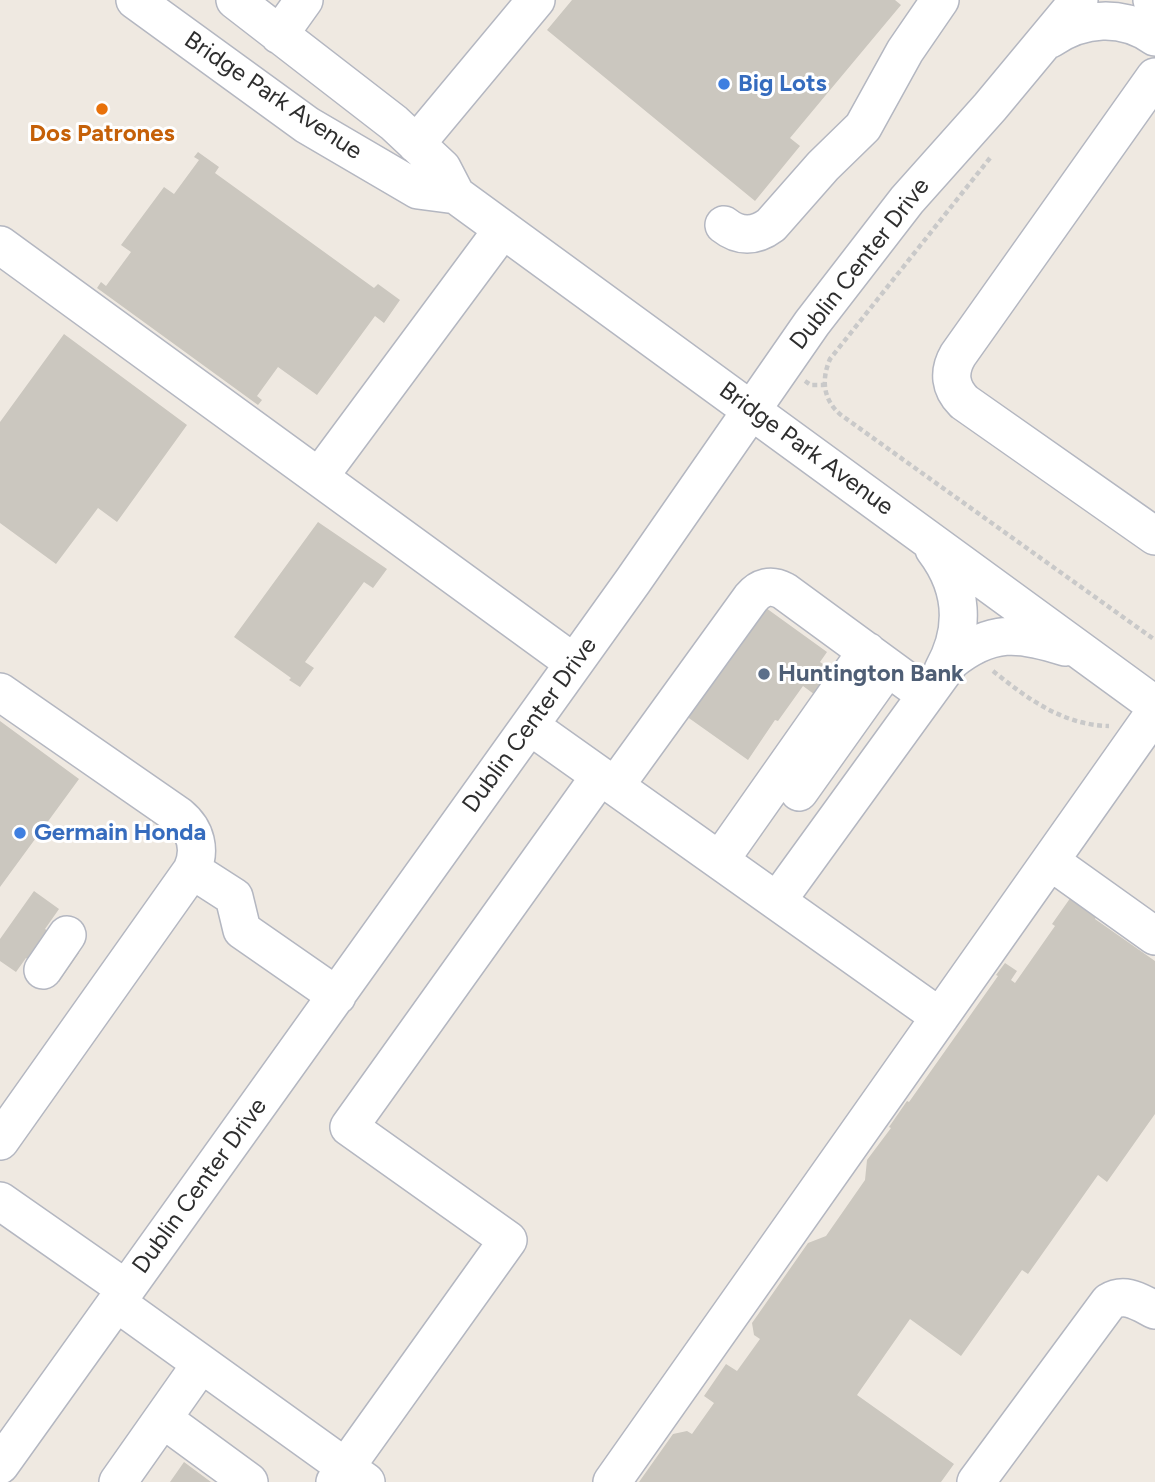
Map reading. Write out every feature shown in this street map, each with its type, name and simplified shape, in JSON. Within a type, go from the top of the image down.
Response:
[{"type":"street","name":"Bridge Park Avenue","points":[[135,0],[307,125],[418,190],[456,195]]},
{"type":"street","name":"Bridge Park Avenue","points":[[234,0],[394,123],[442,168],[456,195],[1155,705]]},
{"type":"street","points":[[279,35],[304,0]]},
{"type":"street","points":[[416,144],[536,0]]},
{"type":"street","points":[[724,225],[732,231],[747,234],[762,231],[771,225],[814,176],[863,127],[905,51],[940,0]]},
{"type":"street","name":"Dublin Center Drive","points":[[0,1465],[530,726],[812,323],[907,200],[990,107],[1079,0]]},
{"type":"street","points":[[1152,0],[1155,5]]},
{"type":"street","points":[[1041,47],[1069,28],[1098,21],[1124,23],[1155,37]]},
{"type":"street","points":[[1155,77],[958,355],[951,377],[956,393],[964,402],[1155,536]]},
{"type":"street","points":[[319,477],[503,229]]},
{"type":"street","points":[[0,245],[574,663]]},
{"type":"street","points":[[914,528],[929,541],[945,564],[959,602],[959,623],[954,646],[933,685]]},
{"type":"street","points":[[0,1201],[121,1296],[201,1364],[349,1477],[508,1240],[349,1127],[608,781],[759,590],[769,587],[781,589],[868,652],[933,685]]},
{"type":"street","points":[[777,901],[951,661],[973,646],[997,636],[1021,635],[1066,647],[1091,658]]},
{"type":"street","points":[[720,860],[749,814],[756,771],[868,652]]},
{"type":"street","points":[[743,827],[750,820],[789,802],[797,795],[868,652]]},
{"type":"street","points":[[0,692],[184,821],[196,844],[196,858],[192,870],[0,1141]]},
{"type":"street","points":[[612,1482],[1155,712]]},
{"type":"street","points":[[530,726],[940,1017]]},
{"type":"street","points":[[1049,861],[1155,936]]},
{"type":"street","points":[[192,870],[234,897],[242,930],[337,996]]},
{"type":"street","points":[[43,970],[67,935]]},
{"type":"street","points":[[976,1482],[1109,1302],[1117,1297],[1128,1297],[1155,1310]]},
{"type":"street","points":[[118,1482],[201,1364]]},
{"type":"street","points":[[163,1419],[249,1482]]},
{"type":"path","points":[[973,646],[994,672],[1048,710],[1079,722],[1115,728]]},
{"type":"building","name":"Big Lots","points":[[572,0],[895,0],[901,5],[790,138],[800,146],[755,201],[547,30]]},
{"type":"building","points":[[198,152],[219,167],[215,173],[374,288],[378,284],[400,300],[384,323],[375,316],[317,395],[278,367],[257,396],[262,400],[258,405],[97,288],[101,282],[106,286],[131,252],[121,245],[164,187],[174,194],[199,160],[194,157]]},
{"type":"building","points":[[64,334],[187,425],[117,522],[98,508],[56,564],[0,523],[0,422]]},
{"type":"building","points":[[318,522],[387,569],[373,588],[364,582],[305,662],[314,668],[300,687],[234,637]]},
{"type":"building","name":"Huntington Bank","points":[[766,608],[827,652],[820,662],[870,697],[852,722],[803,686],[778,721],[775,720],[748,760],[686,716]]},
{"type":"building","name":"Germain Honda","points":[[0,721],[79,779],[0,887]]},
{"type":"building","points":[[34,891],[59,909],[45,929],[79,953],[59,982],[26,958],[16,972],[0,961],[0,939]]},
{"type":"building","points":[[1071,897],[1097,915],[1095,919],[1155,961],[1155,1114],[1107,1182],[1098,1175],[1028,1274],[1022,1270],[961,1356],[910,1319],[857,1395],[954,1464],[941,1482],[639,1482],[673,1434],[687,1431],[692,1434],[714,1403],[704,1396],[726,1364],[737,1371],[760,1339],[754,1335],[752,1323],[808,1243],[826,1236],[865,1180],[867,1160],[907,1101],[909,1102],[1005,963],[1017,971],[1011,980],[1015,983],[1055,926],[1052,924]]},
{"type":"building","points":[[184,1462],[211,1482],[170,1482]]},
{"type":"place","name":"Big Lots","points":[[724,84]]},
{"type":"place","name":"Dos Patrones","points":[[102,109]]},
{"type":"place","name":"Huntington Bank","points":[[764,674]]},
{"type":"place","name":"Germain Honda","points":[[20,833]]}]
